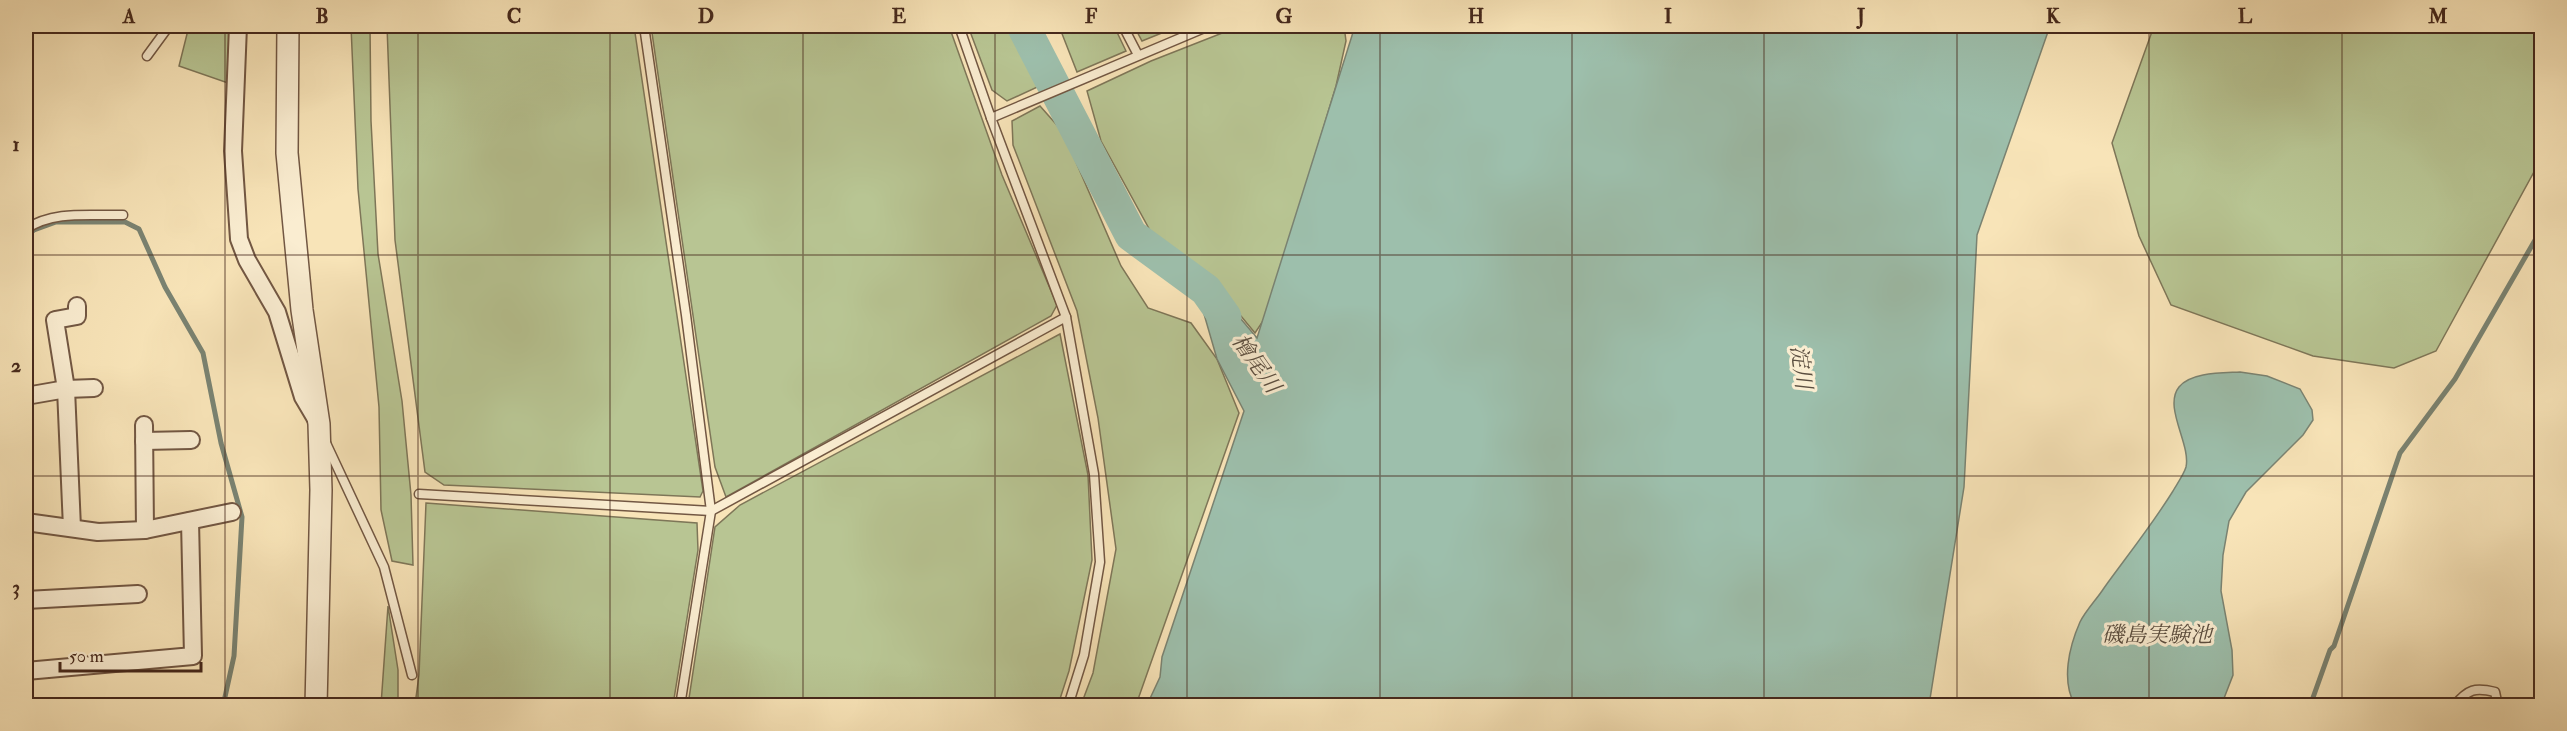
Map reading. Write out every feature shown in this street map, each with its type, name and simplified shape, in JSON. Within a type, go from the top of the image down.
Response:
[{"type":"street","points":[[238,26],[233,151],[238,239],[247,260],[277,312],[303,397],[319,424]]},
{"type":"street","points":[[288,26],[287,153],[302,310],[319,424],[321,490],[316,705]]},
{"type":"street","points":[[72,528],[66,389],[55,320],[77,316],[77,306]]},
{"type":"street","points":[[26,396],[66,389],[94,388]]},
{"type":"street","points":[[145,530],[144,433],[190,440]]},
{"type":"street","points":[[26,522],[98,532],[145,530],[232,512]]},
{"type":"street","points":[[26,671],[193,656],[190,521]]},
{"type":"street","points":[[26,600],[138,594]]},
{"type":"lane","points":[[147,56],[169,26]]},
{"type":"lane","points":[[644,26],[686,315],[711,511],[680,705]]},
{"type":"lane","points":[[959,26],[1066,317],[1094,474],[1100,562],[1084,655],[1068,705]]},
{"type":"lane","points":[[1123,26],[1138,55]]},
{"type":"lane","points":[[991,118],[1209,26]]},
{"type":"lane","points":[[26,229],[40,220],[54,216],[123,215]]},
{"type":"lane","points":[[419,494],[711,511],[1066,317]]},
{"type":"lane","points":[[319,424],[344,485],[384,567],[412,675]]},
{"type":"lane","points":[[2454,705],[2464,695],[2478,688],[2495,692],[2498,705]]},
{"type":"shaded area","points":[[189,26],[231,26],[228,83],[179,66]]},
{"type":"shaded area","points":[[351,26],[370,26],[371,121],[378,254],[402,401],[411,495],[413,565],[392,561],[381,510],[379,407],[358,189]]},
{"type":"shaded area","points":[[387,26],[634,26],[703,491],[700,497],[444,485],[425,472],[395,240]]},
{"type":"shaded area","points":[[651,26],[949,26],[1002,175],[1057,305],[1051,316],[726,497],[715,467]]},
{"type":"shaded area","points":[[968,26],[1015,26],[1044,84],[1007,101],[992,90]]},
{"type":"shaded area","points":[[1059,26],[1114,26],[1126,51],[1077,72]]},
{"type":"shaded area","points":[[1134,26],[1179,26],[1142,41]]},
{"type":"shaded area","points":[[1240,26],[1344,26],[1346,41],[1336,86],[1267,315],[1255,333],[1217,287],[1152,234],[1101,141],[1087,91],[1151,61]]},
{"type":"shaded area","points":[[2154,26],[2541,26],[2541,159],[2436,351],[2394,368],[2313,356],[2171,305],[2139,236],[2112,143]]},
{"type":"shaded area","points":[[1040,106],[1063,132],[1121,266],[1148,308],[1191,323],[1217,359],[1239,413],[1136,705],[1081,705],[1093,673],[1116,549],[1098,418],[1077,311],[1013,145],[1012,121]]},
{"type":"shaded area","points":[[1060,334],[1088,475],[1092,560],[1069,671],[1058,705],[688,705],[715,527],[740,505]]},
{"type":"shaded area","points":[[426,503],[697,523],[698,550],[673,705],[415,705],[419,675]]},
{"type":"shaded area","points":[[388,606],[398,670],[398,705],[381,705]]},
{"type":"water","name":"淀川","points":[[1355,26],[2050,26],[1977,235],[1964,487],[1929,705],[1147,705],[1160,677],[1162,657],[1244,411],[1217,359],[1195,283],[1196,271],[1208,280],[1257,338]]},
{"type":"water","name":"磯島実験池","points":[[2240,372],[2267,376],[2300,389],[2312,410],[2313,420],[2303,435],[2246,492],[2229,521],[2223,555],[2221,591],[2232,650],[2233,675],[2221,706],[2075,705],[2068,685],[2068,664],[2080,622],[2157,516],[2186,467],[2185,448],[2174,405],[2175,395],[2179,387],[2191,378],[2208,374]]},
{"type":"waterway","name":"檜尾川","points":[[1023,26],[1131,235],[1206,290],[1225,317]]},
{"type":"waterway","points":[[26,236],[34,230],[56,222],[125,222],[139,229],[165,287],[203,353],[221,443],[242,517],[234,656],[223,706]]},
{"type":"waterway","points":[[2310,706],[2330,650],[2334,646],[2400,453],[2455,379],[2542,228]]}]
